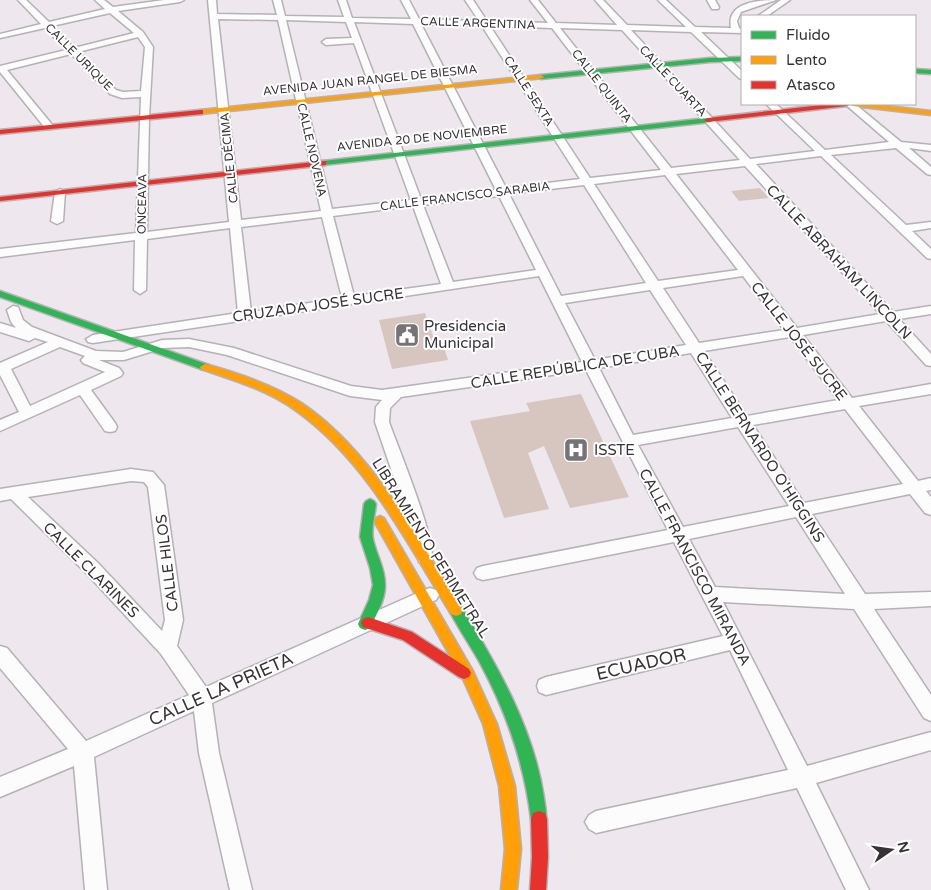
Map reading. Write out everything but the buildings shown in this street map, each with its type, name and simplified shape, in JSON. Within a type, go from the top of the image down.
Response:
[{"type":"street","name":"CALLE URIQUE","points":[[22,0],[113,92],[122,95],[145,94]]},
{"type":"street","points":[[100,0],[140,34]]},
{"type":"street","points":[[0,36],[111,10],[178,0]]},
{"type":"street","name":"CALLE DÉCIMA","points":[[212,0],[246,316]]},
{"type":"street","name":"CALLE NOVENA","points":[[277,0],[349,300]]},
{"type":"street","points":[[342,0],[448,286]]},
{"type":"street","points":[[405,1],[417,0]]},
{"type":"street","name":"CALLE SEXTA","points":[[469,0],[587,182]]},
{"type":"street","name":"CALLE QUINTA","points":[[534,0],[669,172]]},
{"type":"street","name":"CALLE CUARTA","points":[[599,0],[747,162]]},
{"type":"street","points":[[662,0],[741,75]]},
{"type":"street","name":"CALLE FRANCISCO MIRANDA","points":[[405,1],[450,86],[629,441],[735,641],[858,890]]},
{"type":"street","points":[[763,15],[778,3]]},
{"type":"street","points":[[739,30],[732,21],[732,16],[735,12],[741,8],[778,3]]},
{"type":"street","name":"CALLE ARGENTINA","points":[[214,16],[739,30]]},
{"type":"street","points":[[49,127],[1,69],[140,34]]},
{"type":"street","name":"ONCEAVA","points":[[140,34],[149,47],[144,117],[140,290]]},
{"type":"street","points":[[326,42],[357,40]]},
{"type":"street","name":"AVENIDA JUAN RANGEL DE BIESMA","points":[[0,132],[658,65],[741,59]]},
{"type":"street","points":[[916,71],[931,72]]},
{"type":"street","name":"AVENIDA 20 DE NOVIEMBRE","points":[[0,199],[634,128],[709,119],[775,107],[825,105]]},
{"type":"street","points":[[851,105],[931,172]]},
{"type":"street","name":"AVENIDA 20 DE NOVIEMBRE","points":[[859,105],[931,113]]},
{"type":"street","points":[[775,107],[931,255]]},
{"type":"street","name":"CALLE FRANCISCO SARABIA","points":[[0,253],[898,144],[931,148]]},
{"type":"street","name":"CALLE ABRAHAM LINCOLN","points":[[747,162],[931,362]]},
{"type":"street","name":"CALLE JOSÉ SUCRE","points":[[669,172],[931,509]]},
{"type":"street","name":"CALLE BERNARDO O'HIGGINS","points":[[587,182],[931,712]]},
{"type":"street","points":[[57,221],[60,192]]},
{"type":"street","points":[[904,229],[931,226]]},
{"type":"street","name":"CRUZADA JOSÉ SUCRE","points":[[93,339],[544,272]]},
{"type":"street","points":[[557,300],[746,272]]},
{"type":"street","name":"LIBRAMIENTO PERIMETRAL","points":[[0,294],[256,385],[287,400],[315,418],[340,441],[376,485],[442,589],[496,681],[528,757],[536,788],[540,836],[538,890]]},
{"type":"street","points":[[0,305],[228,387]]},
{"type":"street","points":[[0,426],[83,390],[116,373],[21,327],[13,310]]},
{"type":"street","name":"CALLE REPÚBLICA DE CUBA","points":[[56,344],[104,356],[124,356],[150,347],[176,343],[205,345],[350,391],[372,395],[396,394],[590,365],[931,310]]},
{"type":"street","points":[[0,327],[56,344]]},
{"type":"street","points":[[27,414],[2,367],[56,344]]},
{"type":"street","points":[[83,390],[110,427]]},
{"type":"street","points":[[629,441],[931,390]]},
{"type":"street","points":[[396,394],[383,407],[382,422],[425,545],[424,562]]},
{"type":"street","name":"CALLE HILOS","points":[[7,494],[131,475],[142,475],[151,478],[156,484],[159,493],[173,611],[173,629],[167,648]]},
{"type":"street","points":[[483,573],[931,484]]},
{"type":"street","name":"CALLE CLARINES","points":[[7,494],[92,568],[167,648]]},
{"type":"street","name":"LIBRAMIENTO PERIMETRAL","points":[[366,624],[376,600],[378,585],[376,568],[366,536],[368,501],[468,675],[490,724],[507,786],[513,849],[509,890]]},
{"type":"street","name":"CALLE LA PRIETA","points":[[0,787],[83,752],[442,589]]},
{"type":"street","points":[[711,594],[858,602],[931,598]]},
{"type":"street","points":[[366,624],[407,636],[468,675]]},
{"type":"street","name":"ECUADOR","points":[[546,686],[735,641]]},
{"type":"street","points":[[167,648],[202,697],[209,753],[241,890]]},
{"type":"street","points":[[0,654],[83,752],[96,890]]},
{"type":"street","points":[[596,822],[802,777],[931,741]]},
{"type":"traffic: fast","points":[[541,77],[710,60],[741,59]]},
{"type":"traffic: fast","points":[[916,71],[931,72]]},
{"type":"traffic: fast","points":[[323,163],[708,120]]},
{"type":"traffic: fast","points":[[0,294],[205,367]]},
{"type":"traffic: fast","points":[[365,624],[376,600],[379,585],[376,568],[366,537],[370,504]]},
{"type":"traffic: fast","points":[[456,610],[485,659],[510,710],[529,763],[539,819]]},
{"type":"traffic: slow","points":[[200,112],[541,77]]},
{"type":"traffic: slow","points":[[862,105],[931,113]]},
{"type":"traffic: slow","points":[[205,367],[253,384],[288,400],[323,426],[346,448],[386,500],[456,610]]},
{"type":"traffic: slow","points":[[380,521],[468,675],[490,724],[507,786],[513,849],[509,890]]},
{"type":"traffic: jam","points":[[708,120],[838,105]]},
{"type":"traffic: jam","points":[[0,132],[200,112]]},
{"type":"traffic: jam","points":[[0,199],[323,163]]},
{"type":"traffic: jam","points":[[368,623],[407,636],[464,673]]},
{"type":"traffic: jam","points":[[538,890],[540,857],[539,819]]},
{"type":"place","name":"Presidencia Municipal","points":[[407,335]]},
{"type":"place","name":"ISSTE","points":[[576,450]]}]
